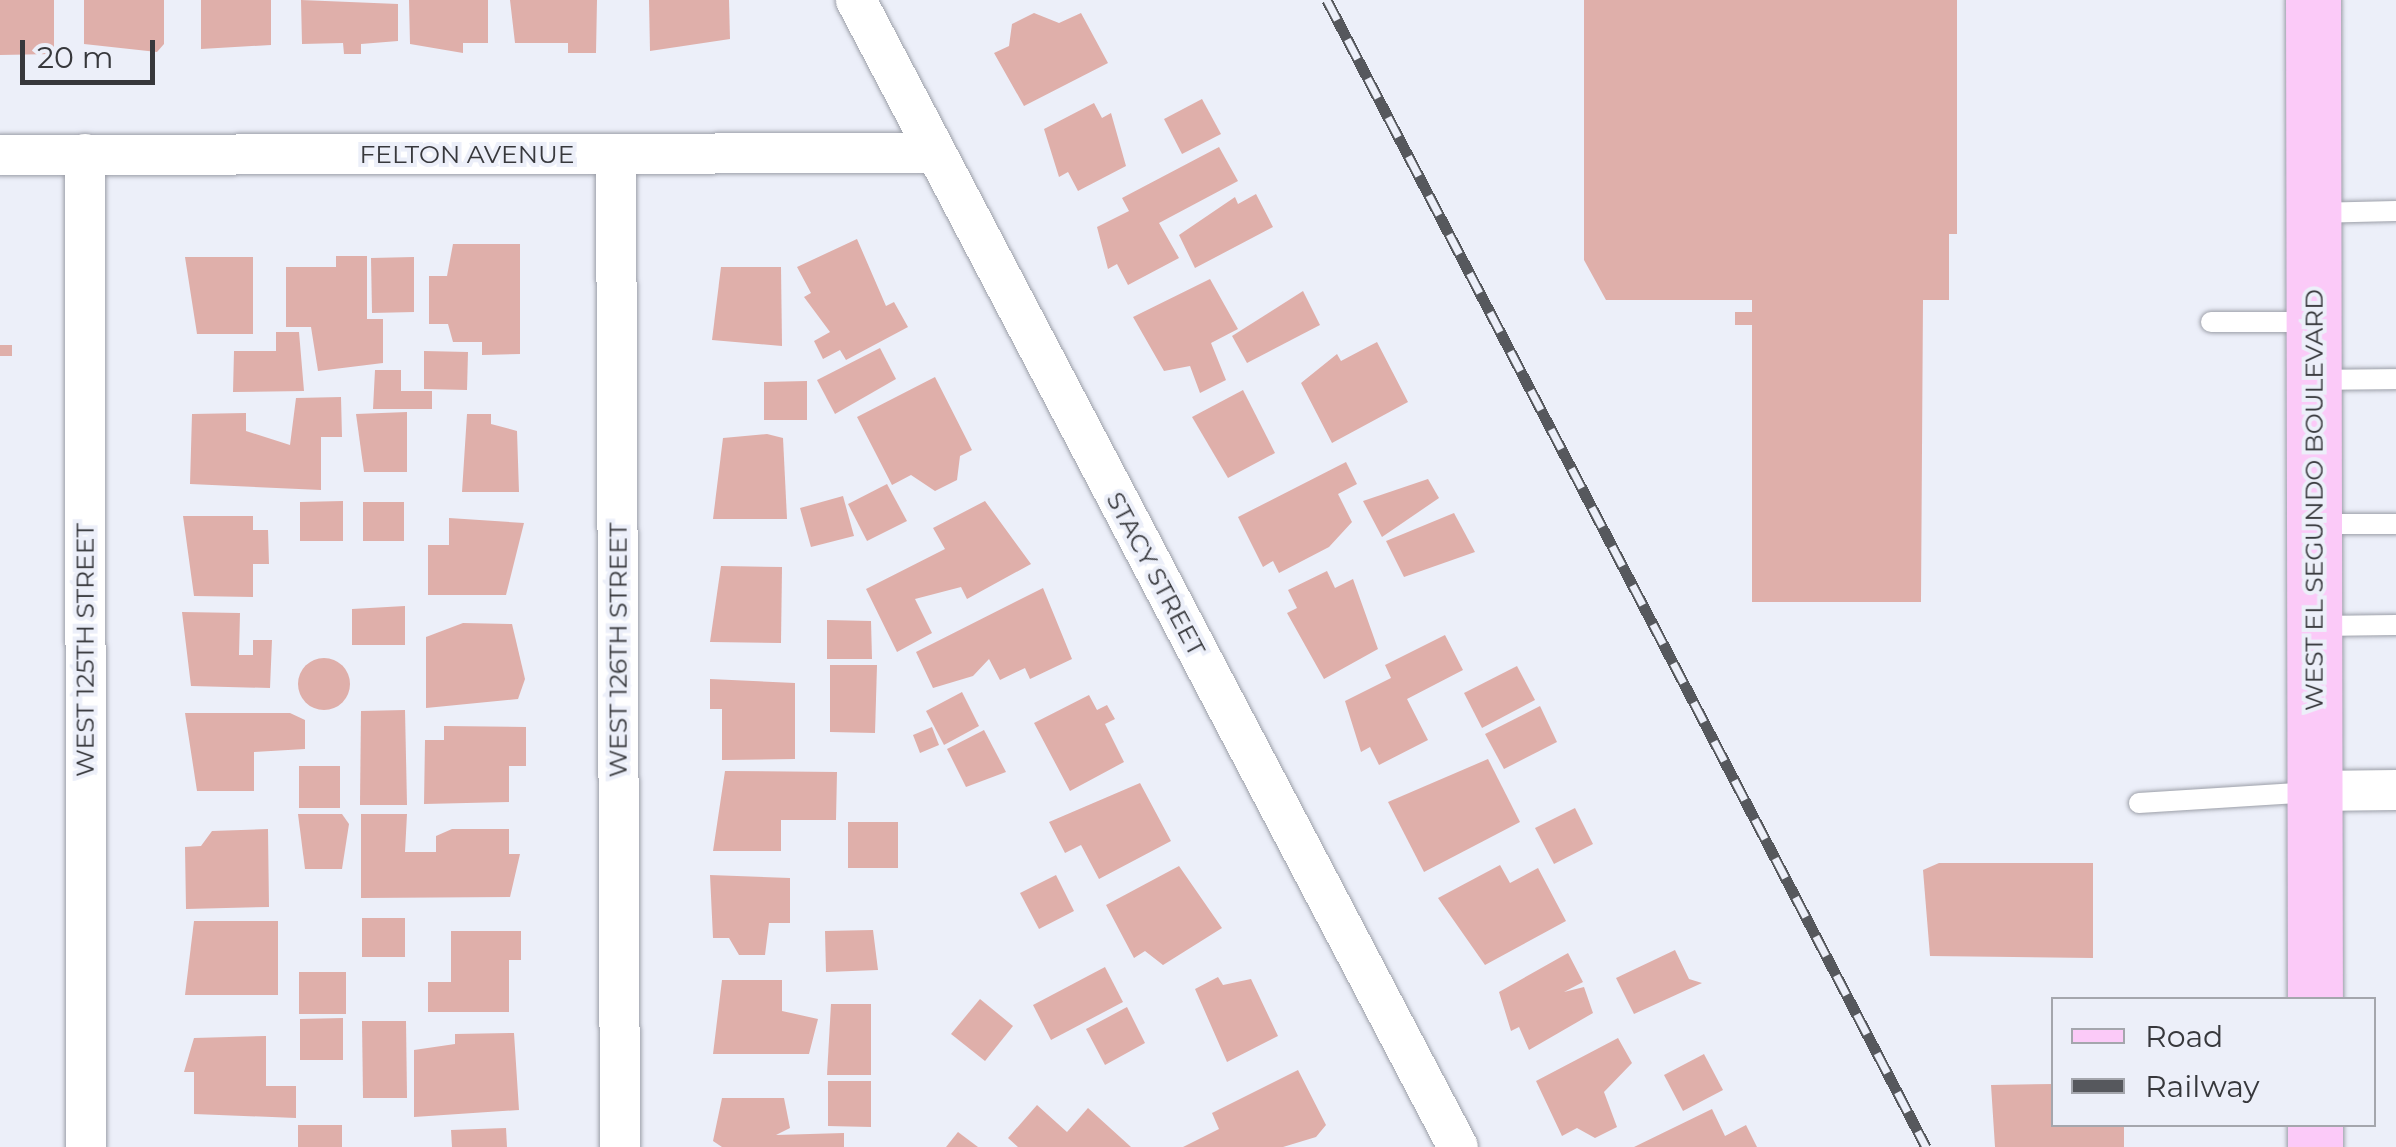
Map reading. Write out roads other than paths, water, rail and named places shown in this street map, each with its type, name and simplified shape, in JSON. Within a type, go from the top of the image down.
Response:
[{"type":"main road","name":"WEST EL SEGUNDO BOULEVARD","points":[[2313,0],[2315,997]]},
{"type":"street","name":"STACY STREET","points":[[856,0],[1458,1147]]},
{"type":"street","name":"FELTON AVENUE","points":[[0,154],[934,153]]},
{"type":"street","name":"WEST 125TH STREET","points":[[85,154],[86,1147]]},
{"type":"street","name":"WEST 126TH STREET","points":[[616,154],[620,1147]]},
{"type":"street","points":[[2315,792],[2396,790]]},
{"type":"lane","points":[[2313,213],[2396,211]]},
{"type":"lane","points":[[2210,322],[2313,322]]},
{"type":"lane","points":[[2314,380],[2396,379]]},
{"type":"lane","points":[[2314,524],[2396,524]]},
{"type":"lane","points":[[2314,626],[2396,625]]},
{"type":"lane","points":[[2139,803],[2315,792]]},
{"type":"railway","points":[[1327,0],[1926,1147]]}]
